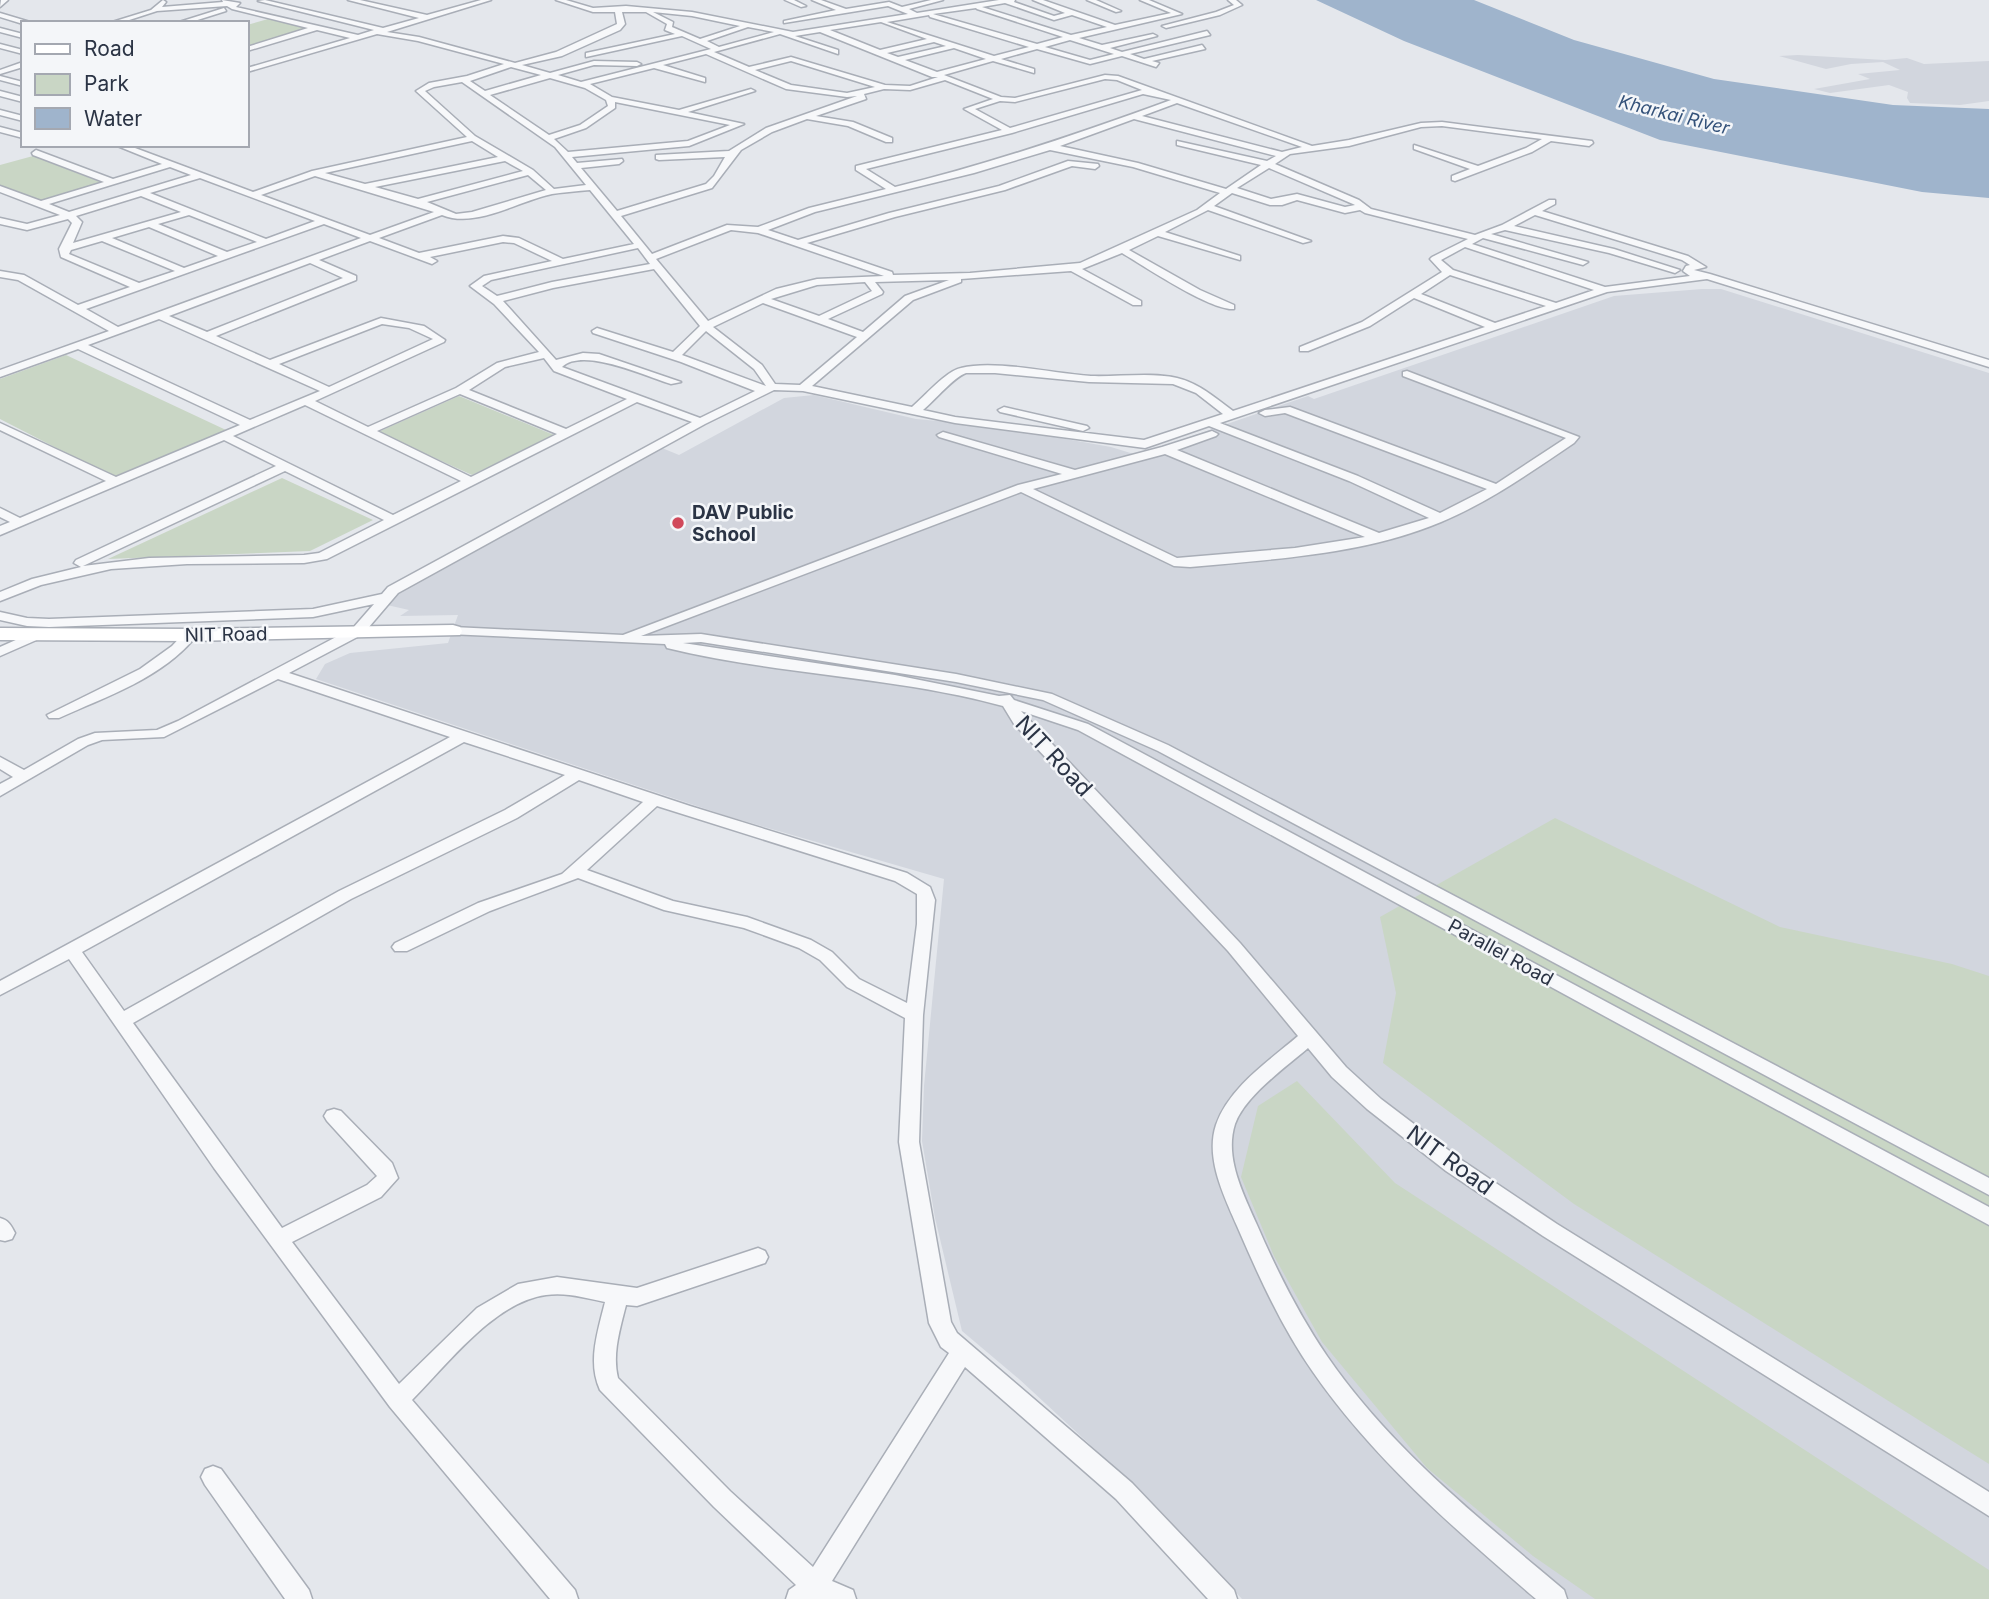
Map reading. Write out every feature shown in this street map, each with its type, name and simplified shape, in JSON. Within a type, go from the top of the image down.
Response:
[{"type":"main road","name":"NIT Road","points":[[0,634],[190,635],[453,631]]},
{"type":"street","points":[[0,5],[5,0]]},
{"type":"street","points":[[159,9],[164,0]]},
{"type":"street","points":[[351,0],[428,18]]},
{"type":"street","points":[[249,69],[488,0]]},
{"type":"street","points":[[559,0],[593,10],[680,12],[725,20],[783,34],[835,52]]},
{"type":"street","points":[[618,10],[656,0]]},
{"type":"street","points":[[788,0],[803,6]]},
{"type":"street","points":[[815,0],[845,11]]},
{"type":"street","points":[[786,22],[908,0]]},
{"type":"street","points":[[902,9],[940,0]]},
{"type":"street","points":[[581,83],[783,34],[924,16],[976,3],[988,5],[1009,0],[1054,18],[1073,13]]},
{"type":"street","points":[[1036,0],[1113,27]]},
{"type":"street","points":[[1090,0],[1118,11]]},
{"type":"street","points":[[1143,0],[1178,13],[1192,24]]},
{"type":"street","points":[[1068,56],[1192,24],[1239,5],[1231,0]]},
{"type":"street","points":[[120,21],[159,9],[258,1],[419,39],[581,83],[610,99],[767,129]]},
{"type":"street","points":[[184,21],[228,3],[359,38]]},
{"type":"street","points":[[976,3],[1156,65]]},
{"type":"street","points":[[889,4],[1090,62],[1207,33]]},
{"type":"street","points":[[435,9],[447,12]]},
{"type":"street","points":[[550,192],[550,188],[530,172],[472,138],[420,92],[432,85],[559,54],[620,26],[618,10]]},
{"type":"street","points":[[643,10],[671,23],[667,27],[721,50]]},
{"type":"street","points":[[746,70],[790,59],[888,87],[910,88],[992,58],[1034,46],[1178,13]]},
{"type":"street","points":[[0,15],[21,21]]},
{"type":"street","points":[[248,23],[270,16]]},
{"type":"street","points":[[709,25],[725,20]]},
{"type":"street","points":[[878,21],[1031,71]]},
{"type":"street","points":[[937,25],[948,21]]},
{"type":"street","points":[[390,22],[403,24]]},
{"type":"street","points":[[1051,51],[1192,24]]},
{"type":"street","points":[[701,41],[748,25]]},
{"type":"street","points":[[838,37],[896,27]]},
{"type":"street","points":[[248,52],[317,28]]},
{"type":"street","points":[[575,58],[648,43],[696,28]]},
{"type":"street","points":[[1033,32],[1044,28]]},
{"type":"street","points":[[819,29],[1000,99],[1015,100],[1105,77],[1118,78],[1178,100],[1182,104],[1268,131],[1308,147]]},
{"type":"street","points":[[915,33],[926,29]]},
{"type":"street","points":[[0,30],[21,35]]},
{"type":"street","points":[[899,59],[956,46],[992,34]]},
{"type":"street","points":[[1010,39],[1021,35]]},
{"type":"street","points":[[881,52],[936,39]]},
{"type":"street","points":[[648,43],[664,48]]},
{"type":"street","points":[[0,46],[21,51]]},
{"type":"street","points":[[1143,61],[1202,47]]},
{"type":"street","points":[[248,52],[277,62]]},
{"type":"street","points":[[950,58],[973,52]]},
{"type":"street","points":[[676,53],[689,57]]},
{"type":"street","points":[[709,53],[793,88],[847,95],[888,87]]},
{"type":"street","points":[[559,54],[594,63]]},
{"type":"street","points":[[614,62],[640,54]]},
{"type":"street","points":[[483,94],[594,63],[649,65],[702,80]]},
{"type":"street","points":[[916,66],[928,64]]},
{"type":"street","points":[[0,72],[21,66]]},
{"type":"street","points":[[0,78],[21,83]]},
{"type":"street","points":[[469,78],[466,82],[550,137],[706,326],[758,367],[767,388]]},
{"type":"street","points":[[680,112],[751,91]]},
{"type":"street","points":[[894,190],[859,168],[1009,131],[1152,91]]},
{"type":"street","points":[[0,93],[21,99]]},
{"type":"street","points":[[616,214],[709,186],[716,181],[730,154],[767,129],[863,97],[858,93]]},
{"type":"street","points":[[550,137],[570,132],[605,113],[612,106],[610,99]]},
{"type":"street","points":[[1000,99],[968,109],[1009,131]]},
{"type":"street","points":[[759,230],[812,211],[981,168],[1050,147],[1178,100]]},
{"type":"street","points":[[0,112],[21,118]]},
{"type":"street","points":[[803,116],[850,124],[889,140]]},
{"type":"street","points":[[1132,116],[1283,155]]},
{"type":"street","points":[[566,155],[682,144],[739,124]]},
{"type":"street","points":[[675,356],[706,326],[762,299],[817,282],[970,276],[1073,268],[1123,250],[1158,233],[1207,207],[1267,164],[1283,155],[1308,147],[1349,144],[1430,124],[1473,126],[1589,143]]},
{"type":"street","points":[[0,129],[21,135]]},
{"type":"street","points":[[4,142],[21,137]]},
{"type":"street","points":[[252,195],[314,173],[472,138]]},
{"type":"street","points":[[1455,178],[1529,150],[1550,138]]},
{"type":"street","points":[[1180,143],[1267,164],[1360,207],[1583,262]]},
{"type":"street","points":[[124,147],[432,261]]},
{"type":"street","points":[[1050,147],[1145,168],[1269,202],[1282,202]]},
{"type":"street","points":[[1417,147],[1479,170]]},
{"type":"street","points":[[36,153],[113,182]]},
{"type":"street","points":[[575,166],[671,156],[730,154]]},
{"type":"street","points":[[366,186],[506,158]]},
{"type":"street","points":[[798,243],[892,215],[1002,188],[1074,162],[1127,172],[1145,168]]},
{"type":"street","points":[[38,205],[170,164]]},
{"type":"street","points":[[418,202],[530,172]]},
{"type":"street","points":[[314,173],[366,186],[441,212],[464,217],[550,192],[593,187]]},
{"type":"street","points":[[0,221],[26,228],[200,175]]},
{"type":"street","points":[[0,189],[69,215],[77,222],[76,229],[64,249],[64,255],[139,287]]},
{"type":"street","points":[[141,193],[266,242]]},
{"type":"street","points":[[1249,221],[1282,202],[1297,197],[1345,210],[1360,207]]},
{"type":"street","points":[[1552,202],[1505,227],[1479,236],[1436,260],[1449,272],[1556,306]]},
{"type":"street","points":[[1207,207],[1306,241]]},
{"type":"street","points":[[1532,211],[1685,258],[1706,273],[1989,364]]},
{"type":"street","points":[[64,249],[190,212]]},
{"type":"street","points":[[0,374],[441,212]]},
{"type":"street","points":[[77,309],[324,221]]},
{"type":"street","points":[[149,224],[227,256]]},
{"type":"street","points":[[0,229],[11,226]]},
{"type":"street","points":[[495,300],[653,262],[730,227],[759,230],[898,278]]},
{"type":"street","points":[[1505,227],[1611,251],[1675,270]]},
{"type":"street","points":[[1158,233],[1237,258]]},
{"type":"street","points":[[104,238],[184,271]]},
{"type":"street","points":[[419,256],[503,239],[516,240],[560,261]]},
{"type":"street","points":[[640,244],[488,278],[476,283],[476,287],[495,300],[562,371],[701,422]]},
{"type":"street","points":[[1464,244],[1604,290]]},
{"type":"street","points":[[1123,250],[1196,292],[1230,307]]},
{"type":"street","points":[[205,337],[352,278],[311,260]]},
{"type":"street","points":[[1073,268],[1137,303]]},
{"type":"street","points":[[1639,282],[1650,275],[1688,269],[1691,274],[1706,273],[1989,358]]},
{"type":"street","points":[[1304,349],[1366,324],[1449,272]]},
{"type":"street","points":[[597,331],[767,388],[803,388],[913,412],[1145,444],[1604,290],[1639,282],[1663,283],[1706,273]]},
{"type":"street","points":[[0,274],[21,277],[117,331]]},
{"type":"street","points":[[803,388],[909,298],[970,276]]},
{"type":"street","points":[[818,320],[878,292],[868,279]]},
{"type":"street","points":[[1412,294],[1495,327]]},
{"type":"street","points":[[762,299],[865,336]]},
{"type":"street","points":[[159,316],[325,389],[326,392]]},
{"type":"street","points":[[0,531],[306,401],[440,340],[432,334],[395,322],[381,321],[267,365]]},
{"type":"street","points":[[78,345],[250,425]]},
{"type":"street","points":[[370,430],[460,390],[501,365],[583,356],[599,357],[675,382]]},
{"type":"street","points":[[913,412],[939,391],[953,374],[981,369],[1089,379],[1183,383],[1200,391],[1232,415]]},
{"type":"street","points":[[1022,488],[1174,562],[1190,563],[1306,551],[1377,537],[1438,517],[1465,506],[1573,437],[1407,374]]},
{"type":"street","points":[[0,790],[83,742],[100,736],[159,734],[277,674],[358,631],[393,590],[767,388]]},
{"type":"street","points":[[460,390],[568,434]]},
{"type":"street","points":[[56,575],[119,563],[304,559],[330,553],[635,399]]},
{"type":"street","points":[[306,401],[472,482]]},
{"type":"street","points":[[1003,410],[1081,427],[1093,434],[1094,438]]},
{"type":"street","points":[[623,638],[1022,488],[1166,450],[1269,411],[1286,410],[1494,487]]},
{"type":"street","points":[[1210,423],[1399,497],[1438,517]]},
{"type":"street","points":[[0,426],[117,482]]},
{"type":"street","points":[[943,435],[1072,473]]},
{"type":"street","points":[[225,436],[393,520]]},
{"type":"street","points":[[1166,450],[1377,537]]},
{"type":"street","points":[[0,597],[56,575],[286,466]]},
{"type":"street","points":[[0,512],[19,523]]},
{"type":"street","points":[[0,616],[27,622],[49,623],[275,615],[333,610],[384,598]]},
{"type":"street","name":"NIT Road","points":[[453,631],[653,641],[702,652],[949,689],[1003,694],[1019,721],[1234,947],[1339,1072],[1374,1104],[1453,1164],[1550,1230],[1989,1505]]},
{"type":"street","points":[[0,652],[36,635]]},
{"type":"street","points":[[54,715],[144,672],[177,651],[190,635]]},
{"type":"street","points":[[277,674],[654,800],[901,877],[925,891],[927,900],[914,1015],[909,1142],[940,1323],[949,1340],[962,1352],[1124,1491],[1225,1599]]},
{"type":"street","name":"Parallel Road","points":[[1003,694],[1046,697],[1163,748],[1989,1187]]},
{"type":"street","name":"Parallel Road","points":[[1003,694],[1125,747],[1989,1217]]},
{"type":"street","points":[[0,989],[465,735]]},
{"type":"street","points":[[0,762],[24,777]]},
{"type":"street","points":[[121,1021],[345,895],[511,814],[578,774]]},
{"type":"street","points":[[401,947],[493,903],[561,882],[654,800]]},
{"type":"street","points":[[574,871],[670,906],[747,923],[805,944],[826,956],[853,983],[914,1015]]},
{"type":"street","points":[[71,949],[278,1239],[398,1400],[566,1599]]},
{"type":"street","points":[[1311,1036],[1240,1100],[1226,1124],[1222,1150],[1234,1195],[1268,1272],[1321,1366],[1369,1425],[1448,1506],[1555,1599]]},
{"type":"street","points":[[278,1239],[374,1191],[388,1178],[385,1169],[334,1116]]},
{"type":"street","points":[[398,1400],[469,1329],[506,1299],[545,1286],[567,1287],[617,1297],[637,1297],[758,1256]]},
{"type":"street","points":[[617,1297],[604,1354],[603,1369],[608,1383],[722,1499],[806,1592],[844,1599]]},
{"type":"street","points":[[806,1592],[962,1352]]},
{"type":"street","points":[[213,1478],[300,1599]]},
{"type":"shaded area","points":[[1779,56],[1885,60],[1907,58],[1924,64],[1989,61],[1989,101],[1960,105],[1910,103],[1908,92],[1889,85],[1830,93],[1814,89],[1870,79],[1858,74],[1900,70],[1883,62],[1826,69]]},
{"type":"shaded area","points":[[1721,289],[1989,373],[1989,1599],[1242,1599],[1152,1502],[1019,1379],[962,1331],[935,1218],[922,1141],[924,1086],[944,879],[727,816],[316,679],[325,664],[350,653],[448,643],[458,615],[400,616],[409,610],[387,605],[396,595],[662,448],[679,455],[784,398],[814,395],[916,419],[992,426],[1111,447],[1137,455],[1308,396],[1314,399],[1614,296]]},
{"type":"green space","points":[[268,19],[309,29],[248,47],[248,25]]},
{"type":"green space","points":[[33,156],[103,183],[40,202],[0,186],[0,165]]},
{"type":"green space","points":[[66,355],[226,430],[113,477],[0,419],[0,379]]},
{"type":"green space","points":[[459,396],[554,435],[472,475],[378,432]]},
{"type":"green space","points":[[282,478],[373,520],[310,551],[108,559]]},
{"type":"green space","points":[[1555,818],[1780,927],[1952,964],[1989,976],[1989,1464],[1574,1204],[1383,1063],[1396,993],[1380,917]]},
{"type":"green space","points":[[1297,1081],[1395,1183],[1989,1570],[1989,1599],[1595,1599],[1533,1556],[1427,1468],[1322,1342],[1274,1256],[1241,1177],[1258,1106]]},
{"type":"water","name":"Kharkai River","points":[[1316,0],[1474,0],[1574,40],[1714,79],[1893,105],[1989,109],[1989,198],[1922,192],[1660,140],[1404,41]]},
{"type":"place","name":"DAV Public School","points":[[678,523]]}]
